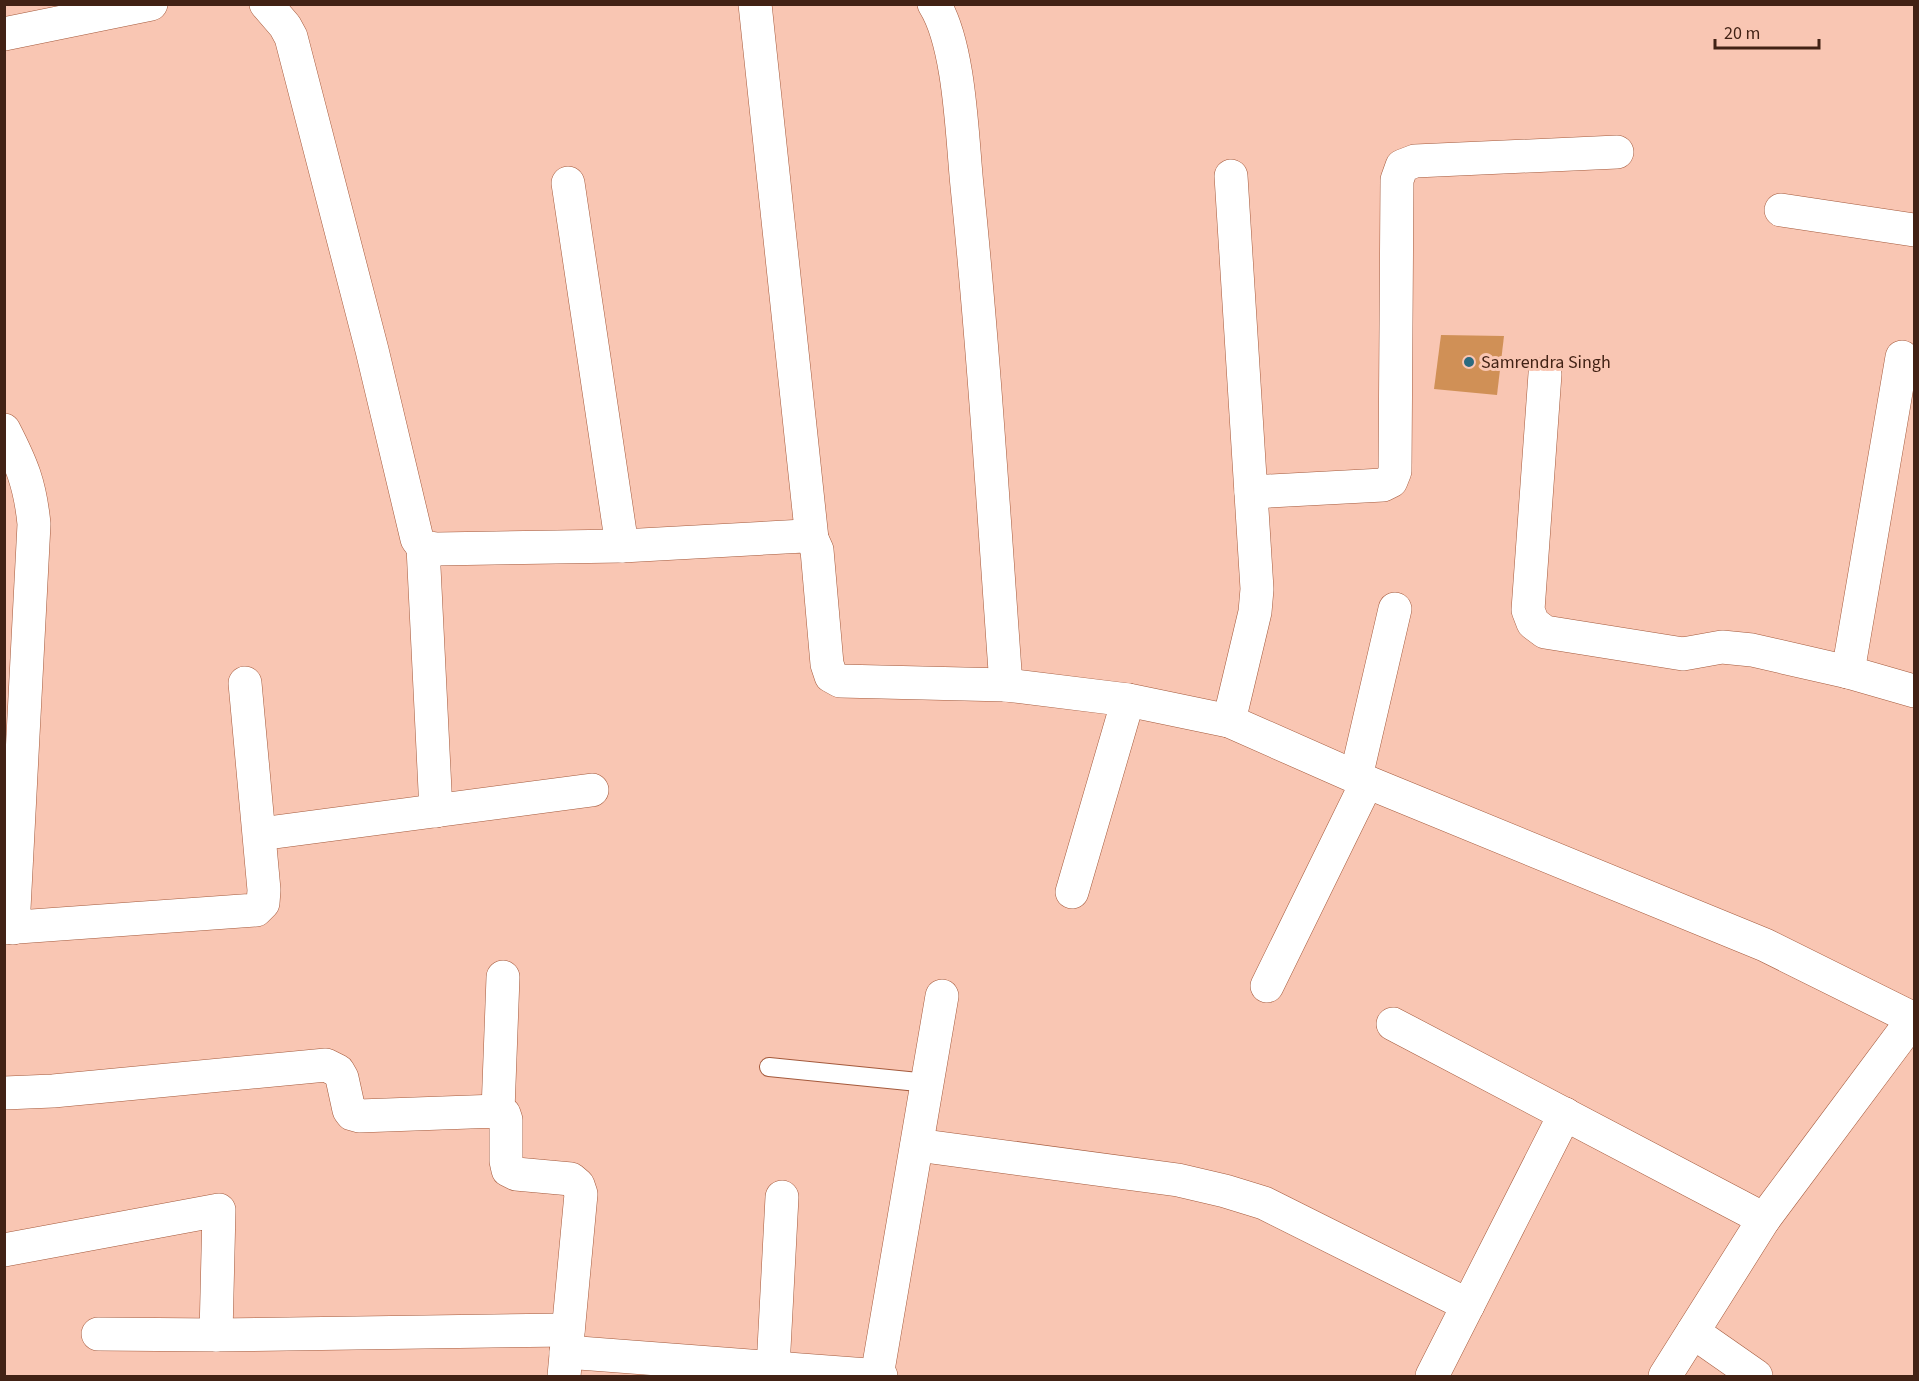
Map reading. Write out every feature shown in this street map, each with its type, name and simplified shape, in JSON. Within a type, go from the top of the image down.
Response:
[{"type":"street","points":[[4,34],[58,14],[151,4]]},
{"type":"street","points":[[266,4],[285,26],[291,37],[372,350],[417,539],[423,547],[436,811]]},
{"type":"street","points":[[755,4],[812,539],[817,550],[827,664],[831,676],[840,681],[1006,685],[1128,700],[1229,721],[1362,779],[1765,945],[1914,1018],[1764,1219],[1665,1377]]},
{"type":"street","points":[[934,4],[940,14],[955,66],[976,280],[1006,685]]},
{"type":"street","points":[[1251,492],[1383,485],[1391,481],[1395,471],[1397,180],[1402,166],[1415,161],[1617,152]]},
{"type":"street","points":[[1229,721],[1255,612],[1257,588],[1231,176]]},
{"type":"street","points":[[568,183],[622,546]]},
{"type":"street","points":[[1781,210],[1914,230]]},
{"type":"street","points":[[1848,672],[1902,357]]},
{"type":"street","points":[[1545,374],[1528,610],[1533,622],[1545,632],[1683,654],[1722,647],[1752,650],[1848,672],[1914,691]]},
{"type":"street","points":[[4,430],[24,471],[31,497],[34,524],[9,928],[256,910],[263,903],[260,834],[246,683]]},
{"type":"street","points":[[423,547],[437,549],[622,546],[804,536],[812,539]]},
{"type":"street","points":[[1267,986],[1362,779],[1395,609]]},
{"type":"street","points":[[1072,892],[1128,700]]},
{"type":"street","points":[[260,834],[592,790]]},
{"type":"street","points":[[498,1111],[503,977]]},
{"type":"street","points":[[98,1334],[216,1335],[566,1353],[879,1376],[942,996]]},
{"type":"street","points":[[1393,1024],[1764,1219]]},
{"type":"street","points":[[4,1093],[53,1091],[326,1065],[338,1071],[342,1078],[349,1110],[352,1114],[359,1116],[498,1111],[504,1114],[506,1120],[508,1170],[516,1174],[571,1179],[578,1185],[581,1194],[566,1353]]},
{"type":"street","points":[[1432,1377],[1565,1114]]},
{"type":"street","points":[[917,1145],[1178,1180],[1225,1191],[1264,1203],[1468,1305]]},
{"type":"street","points":[[773,1368],[782,1197]]},
{"type":"street","points":[[4,1250],[219,1210],[216,1335]]},
{"type":"street","points":[[1693,1332],[1756,1377]]},
{"type":"lane","points":[[769,1066],[928,1083]]},
{"type":"building","name":"Samrendra Singh","points":[[1441,335],[1504,336],[1497,395],[1434,389]]},
{"type":"place","name":"Samrendra Singh","points":[[1469,362]]}]
